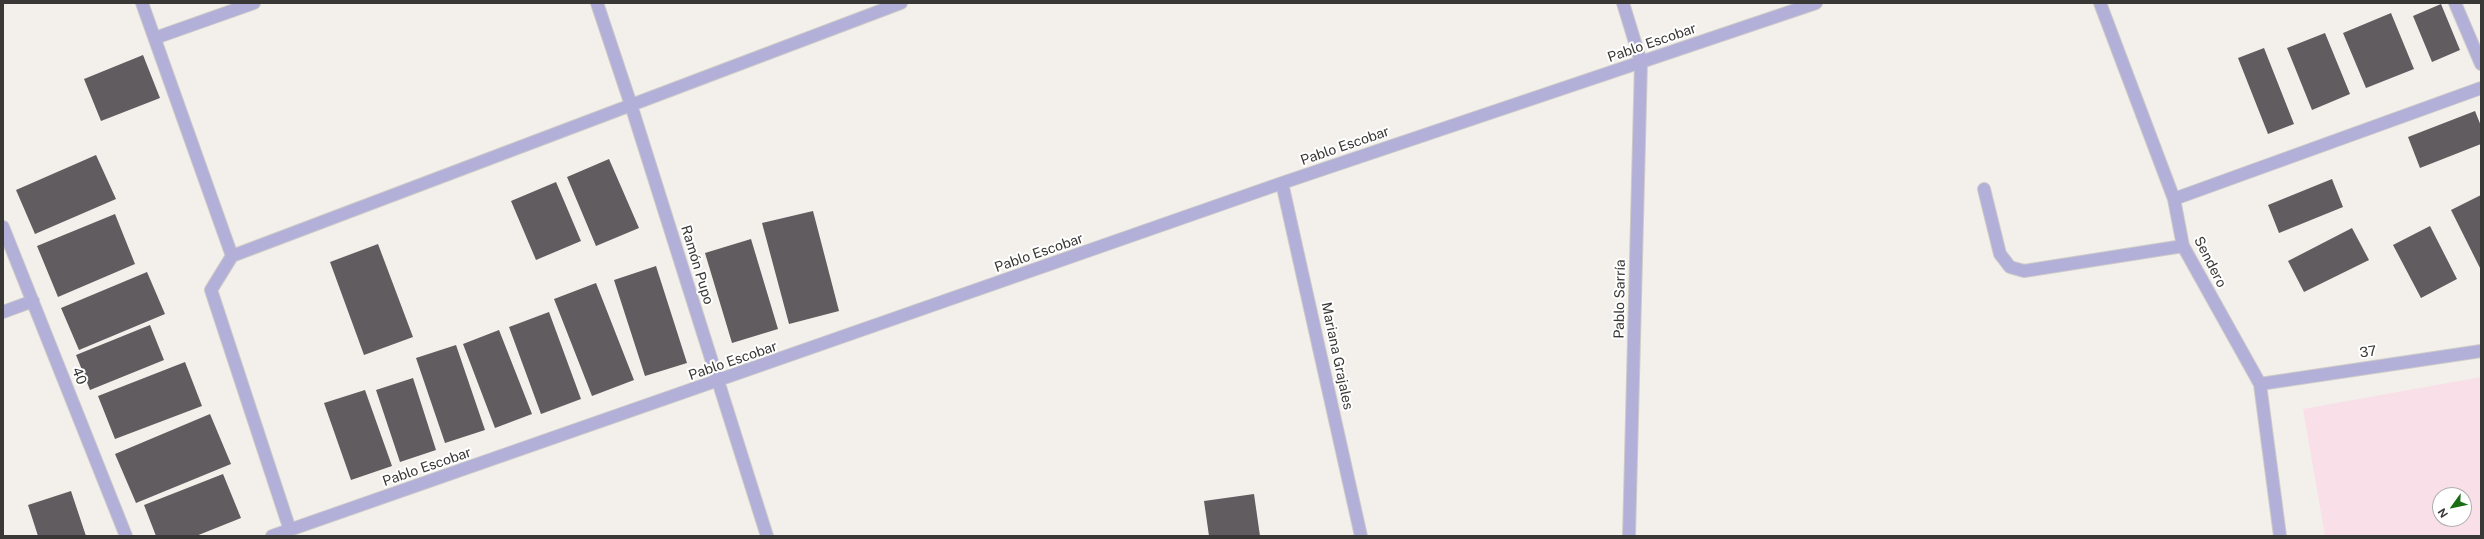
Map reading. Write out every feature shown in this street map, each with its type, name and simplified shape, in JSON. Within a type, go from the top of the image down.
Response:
[{"type":"street","points":[[142,3],[232,256]]},
{"type":"street","points":[[155,38],[254,3]]},
{"type":"street","name":"Ramón Pupo","points":[[597,3],[631,105],[767,536]]},
{"type":"street","points":[[290,530],[211,290],[232,256],[901,3]]},
{"type":"street","name":"Pablo Sarría","points":[[1623,3],[1641,62],[1629,536]]},
{"type":"street","name":"Pablo Escobar","points":[[272,536],[718,382],[1282,183],[1816,3]]},
{"type":"street","name":"Sendero","points":[[2100,3],[2174,199],[2183,246],[2260,384],[2280,536]]},
{"type":"street","points":[[2455,3],[2481,64]]},
{"type":"street","points":[[2174,199],[2481,88]]},
{"type":"street","name":"Mariana Grajales","points":[[1282,183],[1360,536]]},
{"type":"street","points":[[1984,189],[2000,254],[2010,266],[2024,271],[2183,246]]},
{"type":"street","name":"40","points":[[3,227],[126,536]]},
{"type":"street","points":[[3,312],[33,301]]},
{"type":"street","name":"37","points":[[2260,384],[2481,351]]},
{"type":"shaded area","points":[[2481,377],[2481,536],[2325,536],[2303,409]]},
{"type":"building","points":[[2441,4],[2460,50],[2432,62],[2413,16]]},
{"type":"building","points":[[2391,13],[2414,69],[2366,88],[2343,33]]},
{"type":"building","points":[[2325,33],[2350,94],[2312,110],[2287,48]]},
{"type":"building","points":[[2264,48],[2294,124],[2268,134],[2238,58]]},
{"type":"building","points":[[143,55],[160,98],[101,121],[84,79]]},
{"type":"building","points":[[2475,111],[2481,126],[2481,144],[2420,168],[2408,137]]},
{"type":"building","points":[[96,155],[116,199],[35,234],[16,190]]},
{"type":"building","points":[[609,159],[639,228],[596,246],[567,177]]},
{"type":"building","points":[[2332,179],[2343,207],[2279,233],[2268,205]]},
{"type":"building","points":[[556,182],[581,241],[536,260],[511,201]]},
{"type":"building","points":[[2481,195],[2481,270],[2451,210]]},
{"type":"building","points":[[813,211],[839,311],[789,324],[762,223]]},
{"type":"building","points":[[115,214],[135,264],[58,297],[37,246]]},
{"type":"building","points":[[2430,226],[2457,279],[2421,298],[2393,245]]},
{"type":"building","points":[[2352,228],[2369,260],[2304,292],[2288,261]]},
{"type":"building","points":[[751,239],[778,329],[732,343],[705,253]]},
{"type":"building","points":[[378,244],[413,337],[364,355],[330,262]]},
{"type":"building","points":[[656,266],[687,363],[645,376],[614,280]]},
{"type":"building","points":[[147,272],[165,314],[79,350],[61,308]]},
{"type":"building","points":[[596,283],[634,380],[592,396],[554,299]]},
{"type":"building","points":[[549,312],[581,399],[541,414],[509,327]]},
{"type":"building","points":[[150,325],[164,360],[90,390],[76,355]]},
{"type":"building","points":[[499,330],[532,414],[495,428],[463,344]]},
{"type":"building","points":[[456,345],[485,430],[445,443],[416,358]]},
{"type":"building","points":[[185,362],[202,406],[115,439],[98,396]]},
{"type":"building","points":[[413,378],[436,450],[400,462],[376,390]]},
{"type":"building","points":[[365,390],[392,466],[351,480],[324,403]]},
{"type":"building","points":[[210,414],[231,464],[136,503],[115,454]]},
{"type":"building","points":[[223,474],[241,518],[196,536],[156,536],[144,505]]},
{"type":"building","points":[[71,491],[86,536],[38,536],[28,505]]},
{"type":"building","points":[[1254,494],[1260,536],[1209,536],[1204,501]]}]
